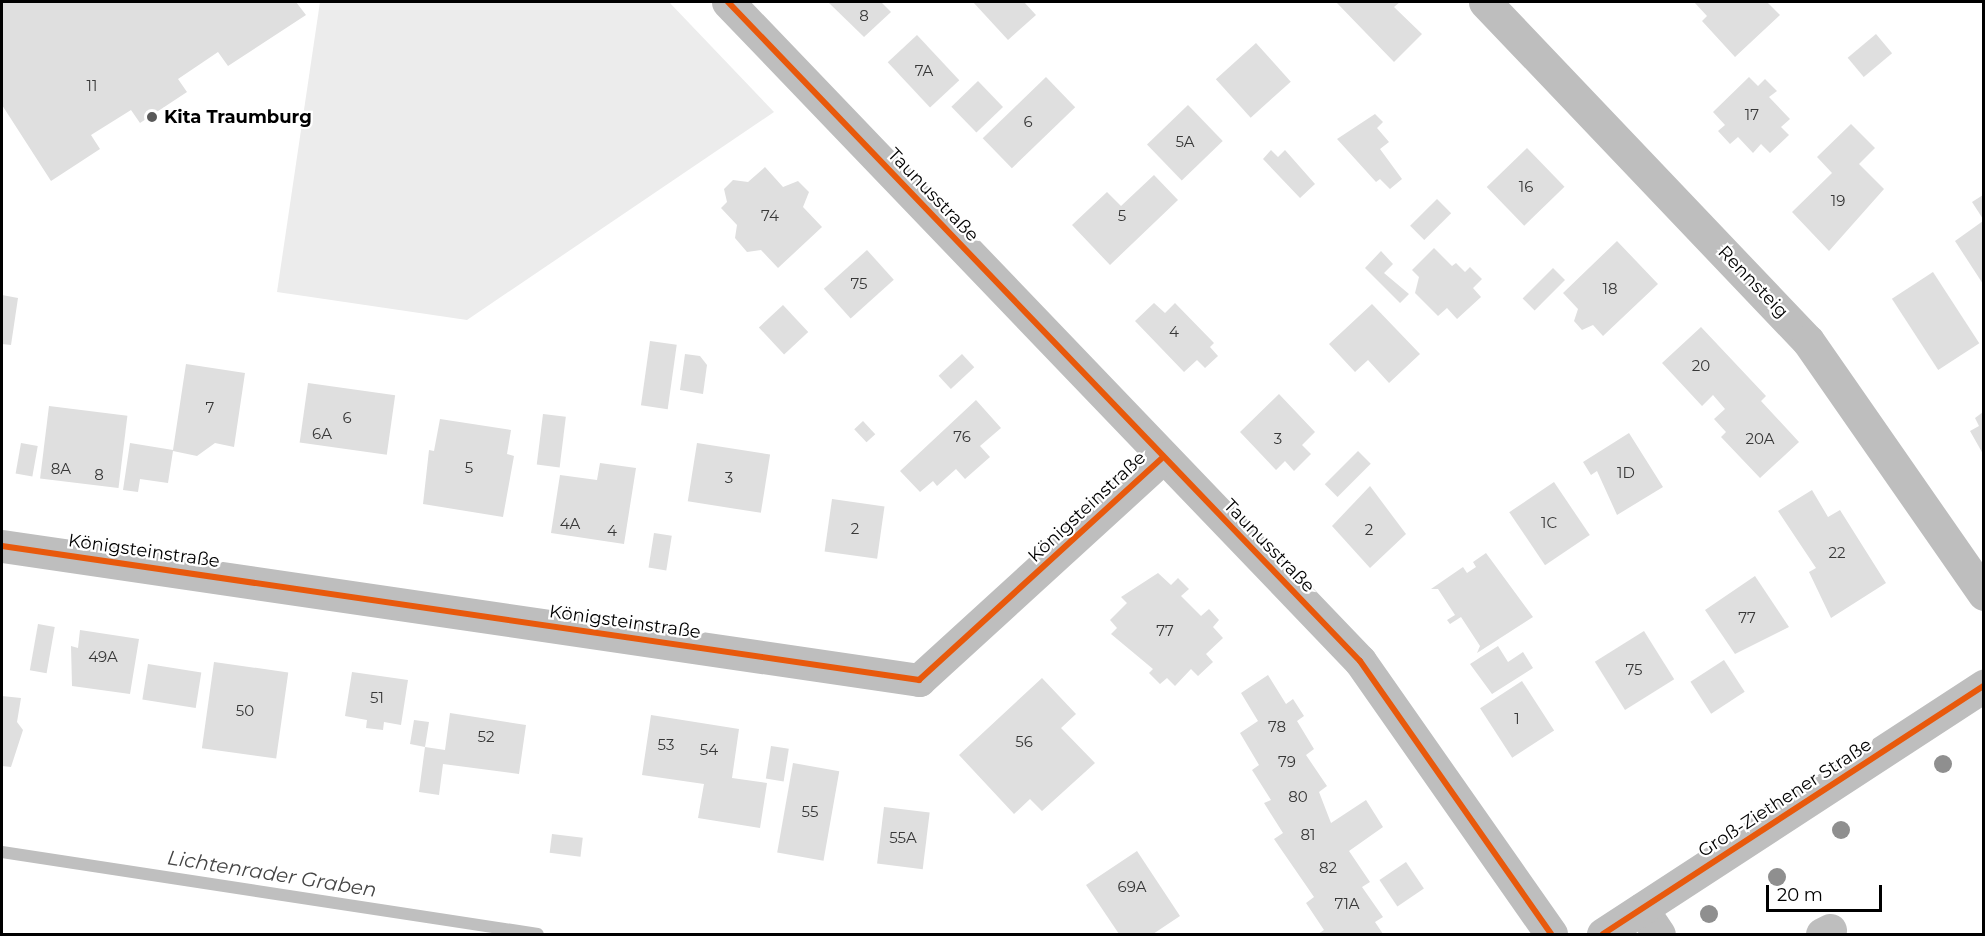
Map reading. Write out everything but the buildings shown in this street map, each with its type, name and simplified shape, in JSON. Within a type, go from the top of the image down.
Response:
[{"type":"street","name":"Taunusstraße","points":[[728,2],[1162,458],[1360,661],[1551,934]]},
{"type":"street","name":"Rennsteig","points":[[1485,2],[1808,341],[1983,594]]},
{"type":"street","name":"Königsteinstraße","points":[[2,546],[919,680],[1162,458]]},
{"type":"street","name":"Groß-Ziethener Straße","points":[[1603,934],[1650,922],[1983,686]]},
{"type":"shaded area","points":[[320,2],[669,2],[774,112],[467,320],[277,292]]},
{"type":"waterway","name":"Lichtenrader Graben","points":[[2,852],[538,934]]},
{"type":"cycle path","points":[[728,2],[1360,661],[1551,934]]},
{"type":"cycle path","points":[[2,546],[919,680],[1162,458]]},
{"type":"cycle path","points":[[1603,934],[1984,686]]},
{"type":"place","name":"Kita Traumburg","points":[[152,117]]}]
